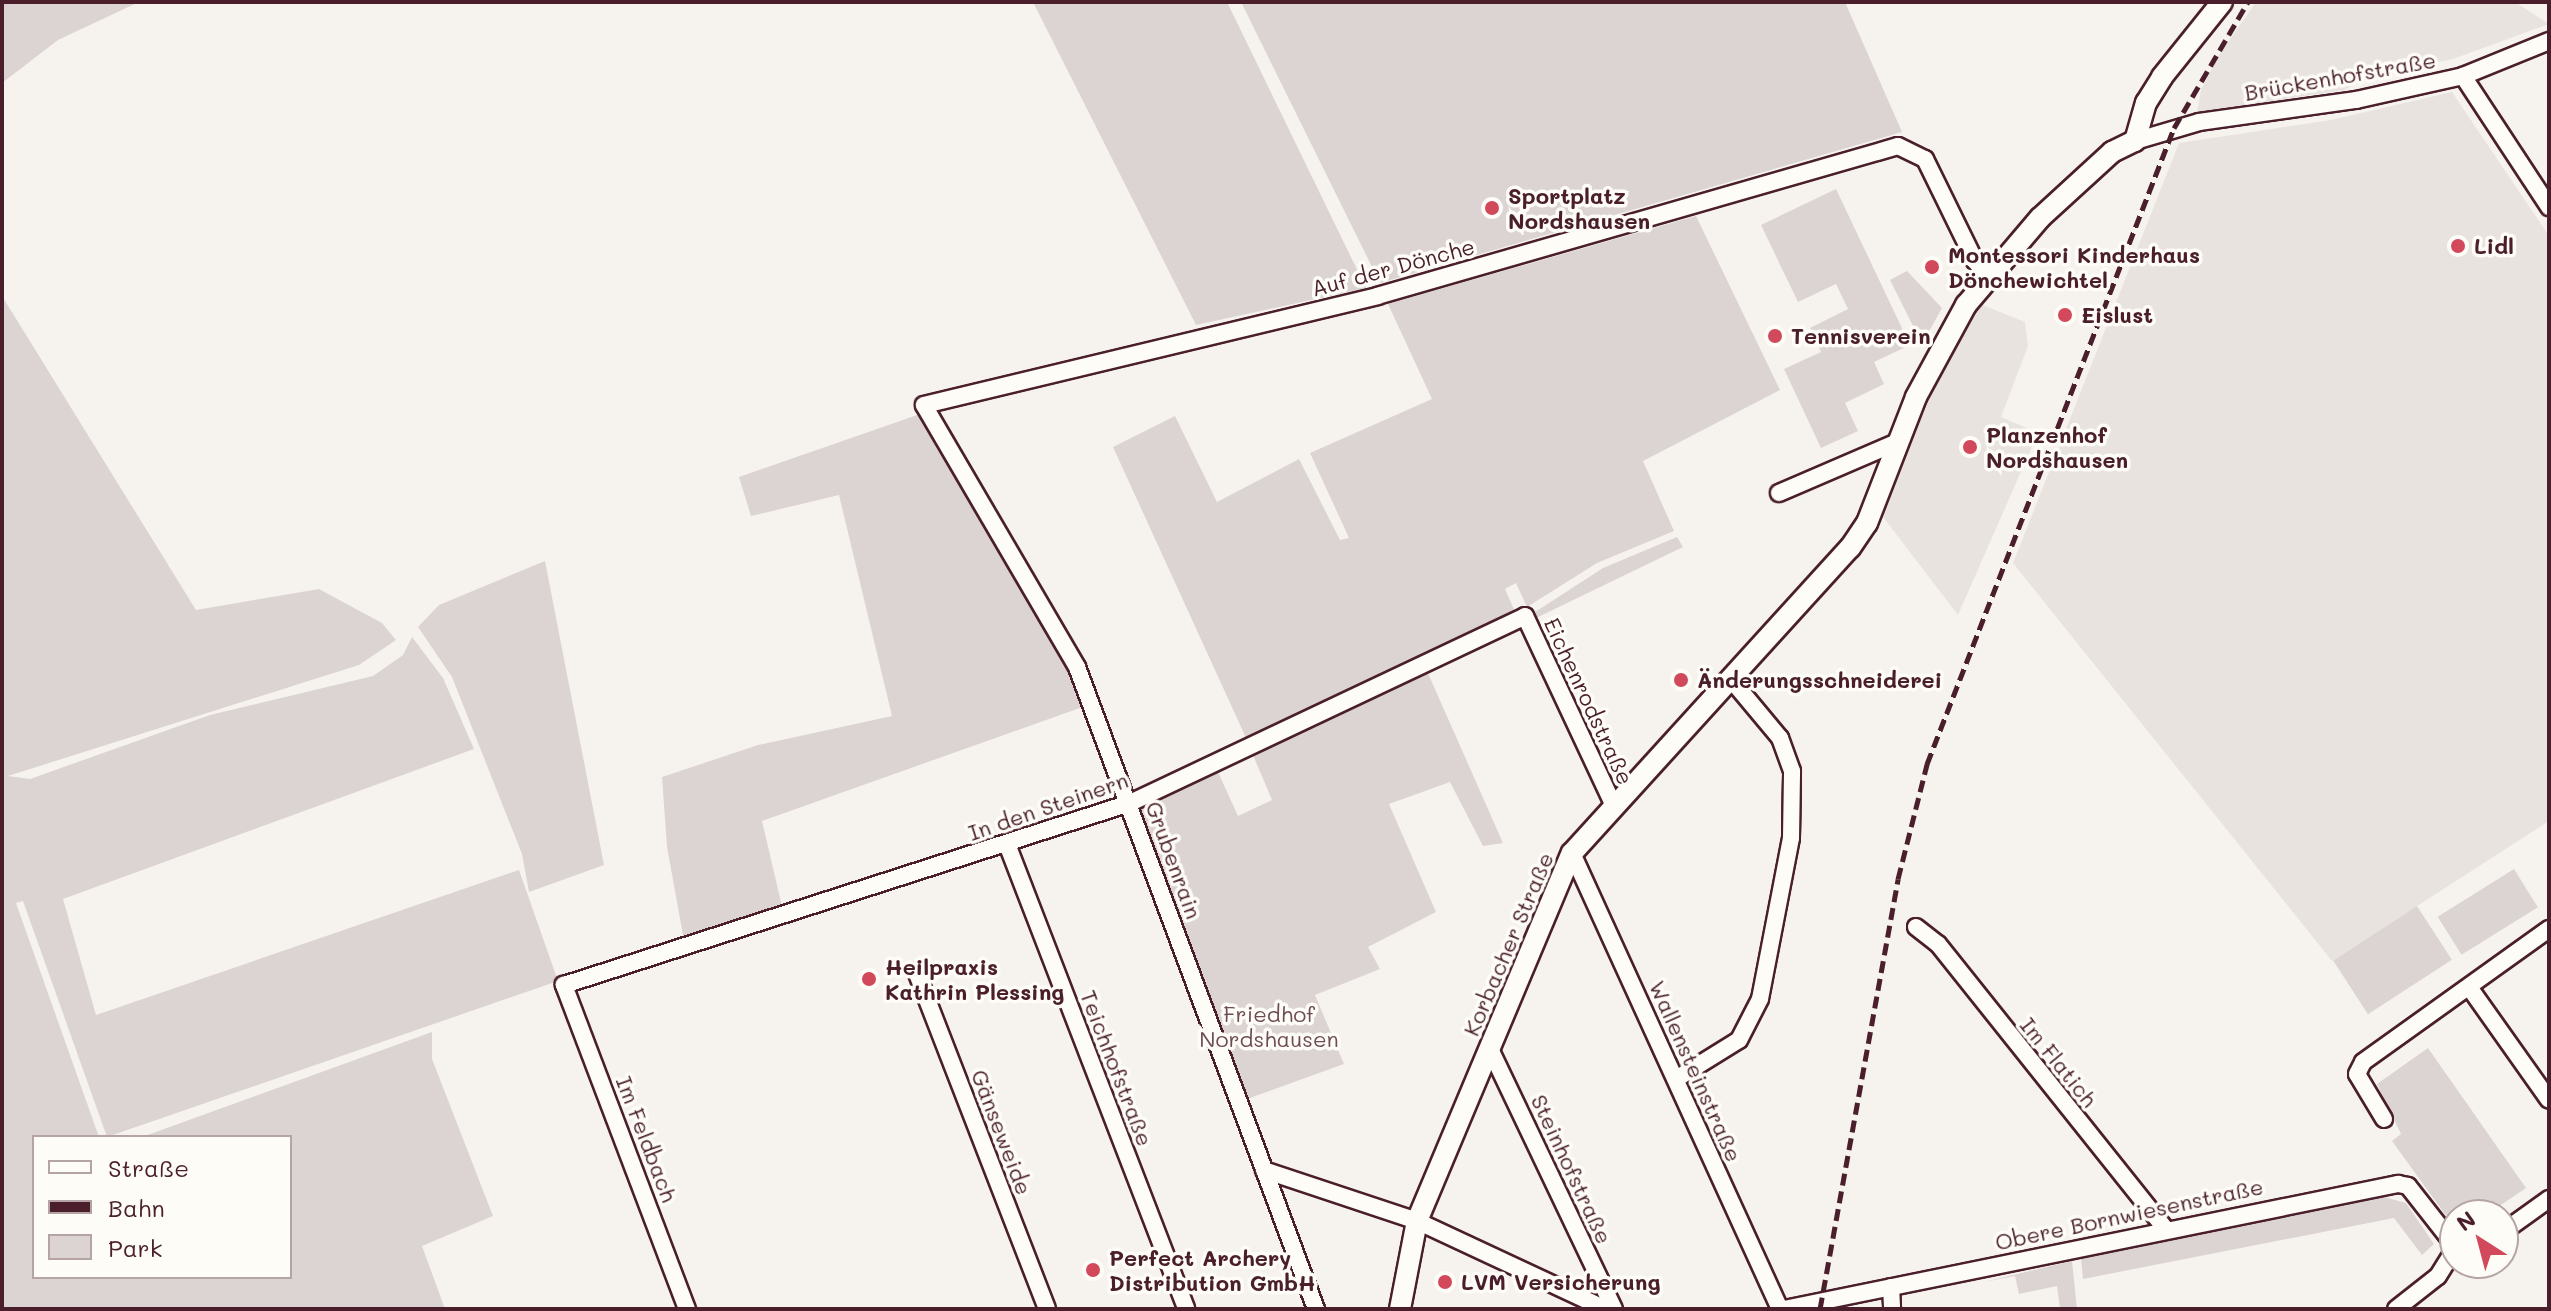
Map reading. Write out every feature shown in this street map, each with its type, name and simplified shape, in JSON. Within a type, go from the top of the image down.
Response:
[{"type":"street","points":[[2135,141],[2146,103],[2162,77],[2222,2]]},
{"type":"street","name":"Brückenhofstraße","points":[[2135,141],[2199,122],[2356,100],[2463,76],[2549,41]]},
{"type":"street","points":[[2463,76],[2549,207]]},
{"type":"street","name":"Korbacher Straße","points":[[1400,1309],[1417,1221],[1572,853],[1613,804],[1850,548],[1867,523],[1941,345],[1987,275],[2112,152],[2135,141]]},
{"type":"street","name":"Auf der Dönche","points":[[924,405],[1377,296],[1898,146],[1925,159],[1975,261],[1987,275]]},
{"type":"street","name":"Grubenrain","points":[[924,405],[1077,667],[1316,1309]]},
{"type":"street","points":[[1779,493],[1900,441]]},
{"type":"street","name":"In den Steinern","points":[[564,985],[1130,803],[1525,616]]},
{"type":"street","name":"Eichenrodstraße","points":[[1525,616],[1613,804]]},
{"type":"street","points":[[1676,1079],[1739,1040],[1760,999],[1791,838],[1792,771],[1780,738],[1730,678]]},
{"type":"street","name":"Teichhofstraße","points":[[1007,844],[1186,1309]]},
{"type":"street","name":"Wallensteinstraße","points":[[1572,853],[1782,1309]]},
{"type":"street","name":"Im Flatich","points":[[1916,927],[1938,944],[2165,1228]]},
{"type":"street","points":[[2384,1119],[2357,1074],[2363,1062],[2549,929]]},
{"type":"street","name":"Gänseweide","points":[[916,971],[1047,1309]]},
{"type":"street","name":"Im Feldbach","points":[[564,985],[687,1309]]},
{"type":"street","points":[[2469,987],[2549,1100]]},
{"type":"street","name":"Steinhofstraße","points":[[1490,1049],[1614,1309]]},
{"type":"street","points":[[1264,1170],[1417,1221],[1606,1309]]},
{"type":"street","name":"Obere Bornwiesenstraße","points":[[1782,1309],[2165,1228],[2398,1184],[2408,1186],[2439,1227]]},
{"type":"street","points":[[2519,1221],[2549,1199]]},
{"type":"street","points":[[2396,1309],[2439,1274]]},
{"type":"street","points":[[1891,1287],[1892,1309]]},
{"type":"shaded area","points":[[2256,2],[2515,2],[2549,24],[2453,59],[2373,75],[2344,90],[2197,112],[2201,90],[2219,55]]},
{"type":"shaded area","points":[[2452,92],[2549,236],[2549,821],[2332,961],[2013,563],[2179,143],[2331,120]]},
{"type":"shaded area","name":"Planzenhof Nordshausen","points":[[1980,304],[2025,322],[2028,346],[2001,417],[2038,433],[1958,615],[1880,513],[1918,419]]},
{"type":"green space","points":[[2,2],[139,2],[58,40],[2,83]]},
{"type":"green space","points":[[1033,2],[1227,2],[1366,288],[1196,325]]},
{"type":"green space","name":"Sportplatz Nordshausen","points":[[1241,2],[1845,2],[1902,132],[1380,283]]},
{"type":"green space","points":[[1836,189],[1910,345],[1874,362],[1884,384],[1845,403],[1858,431],[1821,448],[1784,369],[1821,352],[1810,328],[1848,309],[1836,284],[1798,302],[1761,225]]},
{"type":"green space","points":[[1696,216],[1780,390],[1643,461],[1674,531],[1597,563],[1527,607],[1516,583],[1505,589],[1515,612],[1247,740],[1113,447],[1175,416],[1217,502],[1299,459],[1340,540],[1349,538],[1310,453],[1432,399],[1388,304]]},
{"type":"green space","points":[[1907,271],[1942,308],[1922,344],[1890,280]]},
{"type":"green space","points":[[2,296],[196,610],[319,589],[382,623],[396,640],[359,665],[8,776],[30,779],[210,715],[373,676],[403,655],[412,637],[443,678],[474,749],[63,899],[96,1015],[519,870],[558,981],[106,1135],[23,901],[16,903],[98,1135],[32,1135],[32,1279],[292,1279],[292,1135],[148,1135],[432,1032],[432,1059],[493,1216],[422,1246],[445,1309],[2,1309]]},
{"type":"green space","points":[[920,414],[1091,704],[762,821],[784,915],[685,946],[667,847],[662,777],[758,745],[892,716],[839,495],[751,516],[739,477]]},
{"type":"green space","points":[[1677,537],[1683,547],[1534,619],[1532,614],[1603,568]]},
{"type":"green space","points":[[545,561],[604,865],[529,892],[522,854],[452,677],[418,627],[439,605]]},
{"type":"green space","name":"Friedhof Nordshausen","points":[[1427,671],[1503,843],[1483,846],[1450,782],[1389,804],[1436,912],[1368,947],[1380,969],[1315,995],[1344,1064],[1239,1102],[1130,803],[1218,772],[1238,816],[1272,800],[1253,755]]},
{"type":"green space","points":[[2514,869],[2538,907],[2462,955],[2438,917]]},
{"type":"green space","points":[[2417,906],[2452,960],[2368,1014],[2333,960]]},
{"type":"green space","points":[[2428,1048],[2526,1188],[2510,1199],[2439,1199],[2439,1206],[2392,1141],[2401,1134],[2377,1084]]},
{"type":"green space","points":[[2384,1197],[2406,1203],[2434,1244],[2422,1255],[2394,1218],[2083,1279],[2081,1258]]},
{"type":"green space","points":[[2072,1261],[2077,1309],[2060,1309],[2057,1286],[2019,1294],[2015,1276],[1984,1282]]},
{"type":"railway","points":[[1820,1309],[1898,879],[1927,764],[2174,128],[2248,2]]},
{"type":"place","name":"Sportplatz Nordshausen","points":[[1492,208]]},
{"type":"place","name":"Lidl","points":[[2458,246]]},
{"type":"place","name":"Montessori Kinderhaus Dönchewichtel","points":[[1932,267]]},
{"type":"place","name":"Eislust","points":[[2065,315]]},
{"type":"place","name":"Tennisverein","points":[[1775,336]]},
{"type":"place","name":"Planzenhof Nordshausen","points":[[1970,447]]},
{"type":"place","name":"Änderungsschneiderei","points":[[1681,680]]},
{"type":"place","name":"Heilpraxis Kathrin Plessing","points":[[869,979]]},
{"type":"place","name":"Perfect Archery Distribution GmbH","points":[[1093,1270]]},
{"type":"place","name":"LVM Versicherung","points":[[1445,1282]]}]
